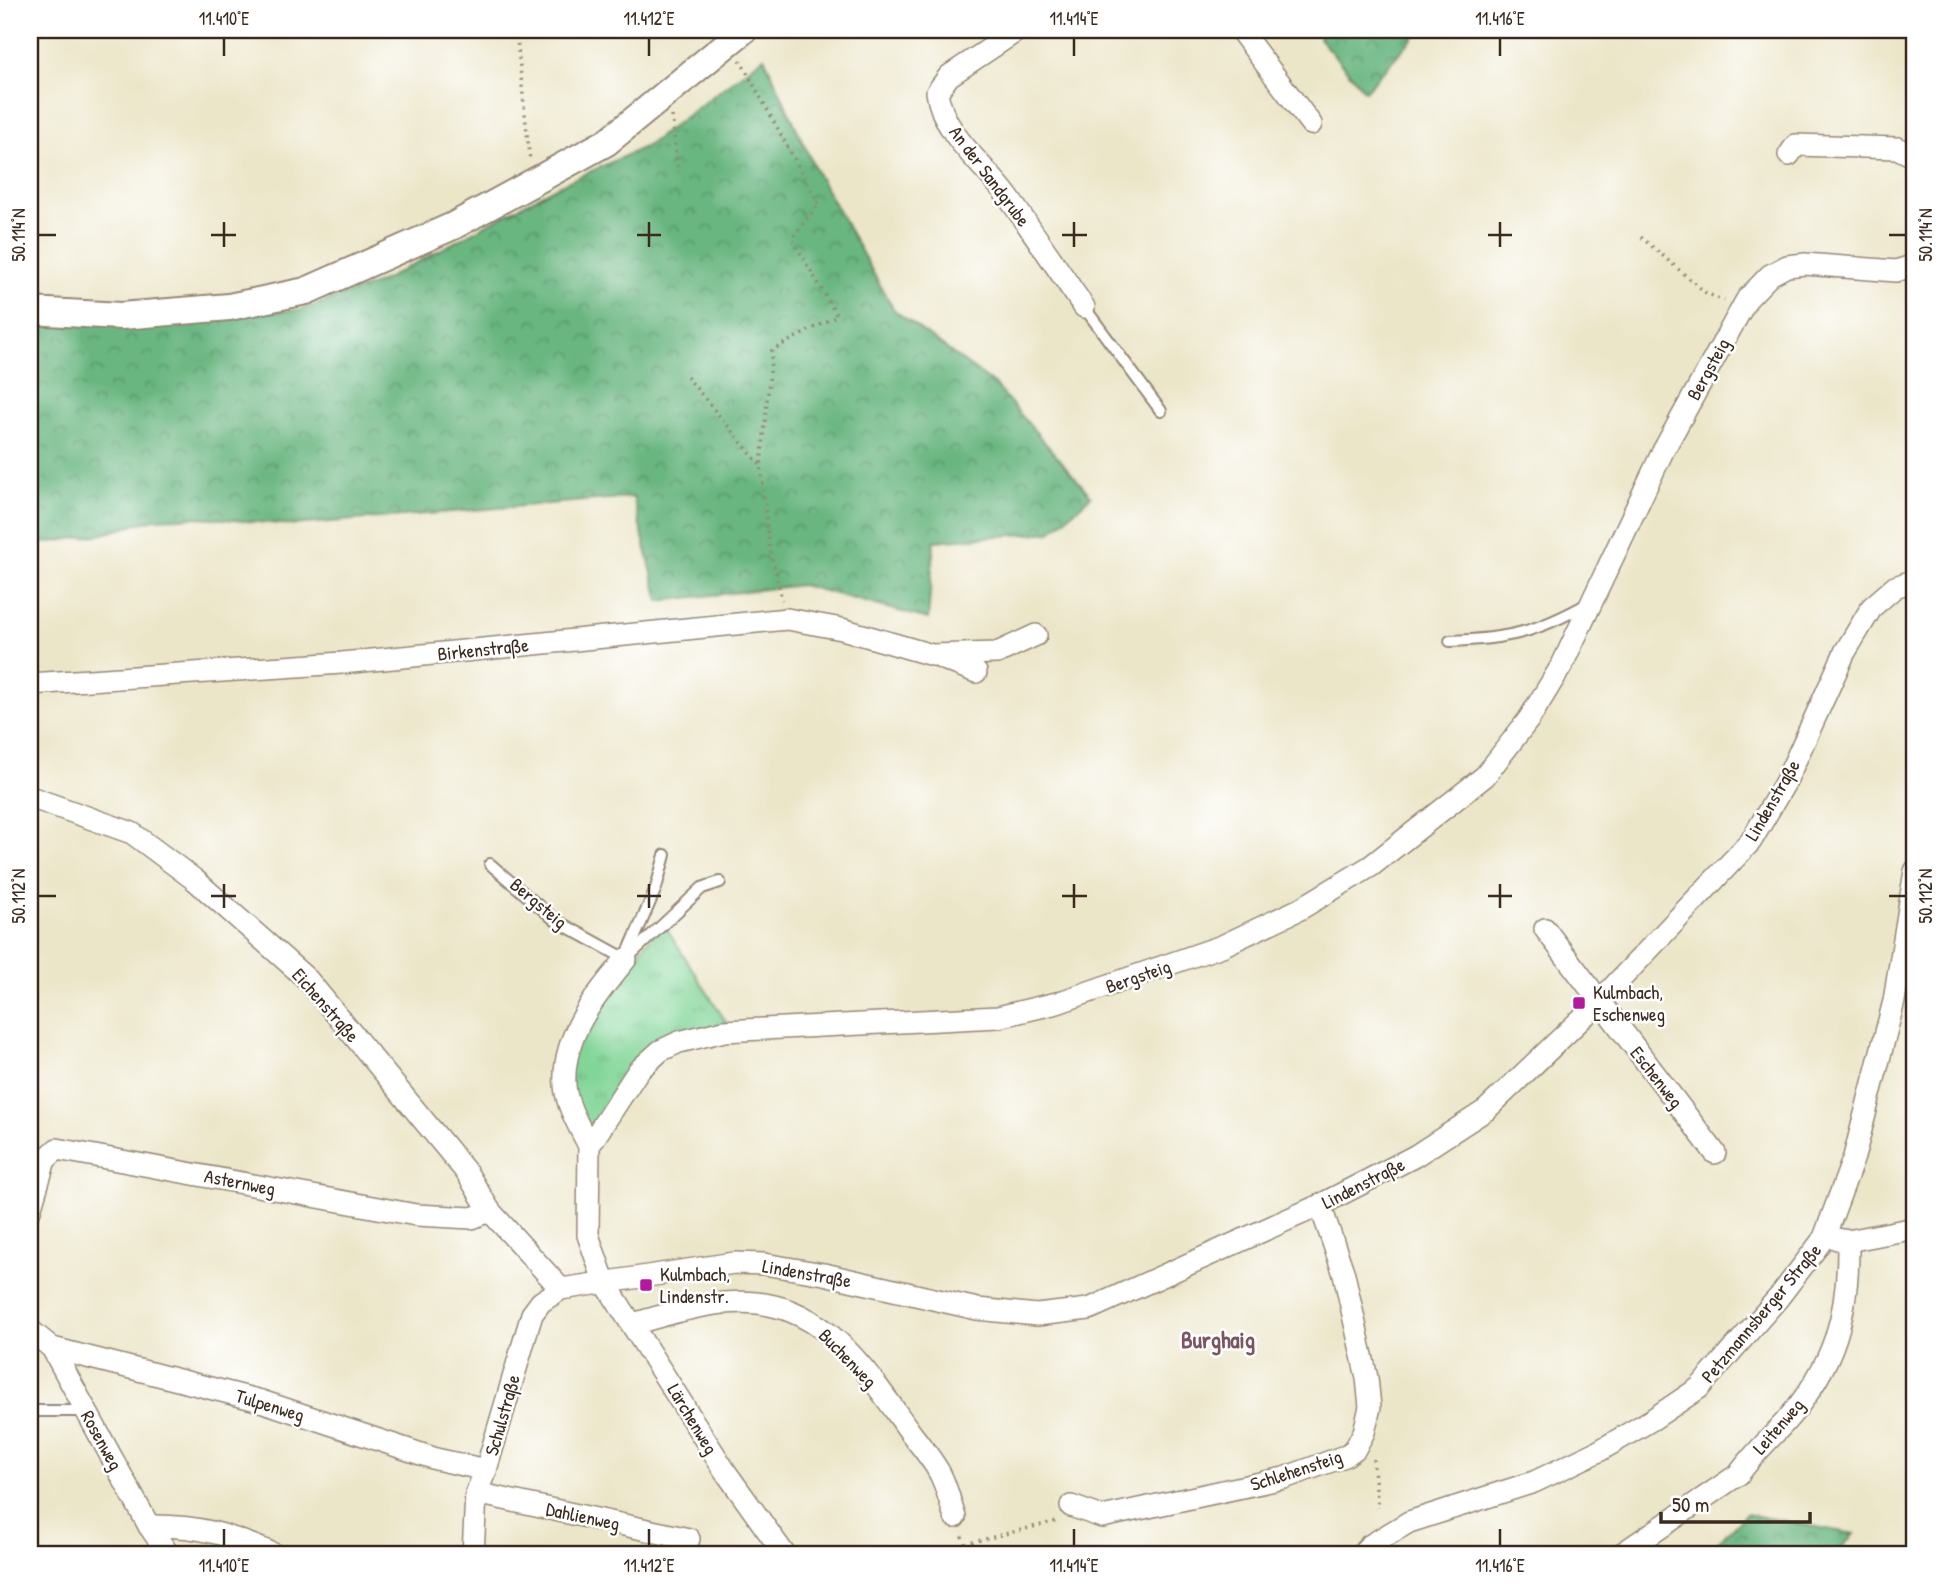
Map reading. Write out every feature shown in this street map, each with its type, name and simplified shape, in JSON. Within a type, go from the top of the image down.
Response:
[{"type":"street","name":"An der Sandgrube","points":[[1018,30],[949,76],[937,92],[939,109],[966,150],[1006,194],[1084,307]]},
{"type":"street","points":[[1240,30],[1311,124]]},
{"type":"street","points":[[30,311],[121,316],[229,307],[306,290],[453,226],[607,142],[737,35]]},
{"type":"street","points":[[1789,155],[1796,145],[1897,148],[1915,157]]},
{"type":"street","name":"Bergsteig","points":[[589,1146],[638,1071],[660,1051],[679,1042],[724,1031],[779,1026],[998,1017],[1057,1003],[1222,946],[1300,909],[1371,866],[1485,776],[1529,719],[1555,676],[1663,451],[1741,310],[1770,275],[1787,266],[1805,264],[1896,271],[1915,265]]},
{"type":"street","name":"Lindenstraße","points":[[561,1289],[689,1267],[764,1264],[824,1274],[977,1309],[1037,1315],[1089,1309],[1320,1205],[1415,1156],[1486,1110],[1599,1002],[1751,841],[1786,781],[1845,652],[1872,607],[1895,587],[1915,580]]},
{"type":"street","name":"Birkenstraße","points":[[30,684],[342,663],[787,619],[842,629],[932,655],[976,672]]},
{"type":"street","name":"Birkenstraße","points":[[932,655],[997,653],[1036,635]]},
{"type":"street","name":"Eichenstraße","points":[[30,796],[132,833],[195,880],[307,979],[467,1173],[490,1211],[561,1289]]},
{"type":"street","name":"Petzmannsberger Straße","points":[[1361,1555],[1370,1546],[1409,1522],[1534,1482],[1600,1451],[1653,1419],[1699,1388],[1779,1297],[1825,1238],[1871,1101],[1894,1001],[1915,871]]},
{"type":"street","name":"Eschenweg","points":[[1545,929],[1715,1153]]},
{"type":"street","points":[[604,1280],[588,1235],[589,1146],[565,1087],[567,1052],[596,995],[626,959]]},
{"type":"street","name":"Asternweg","points":[[30,1210],[45,1160],[57,1149],[416,1215],[472,1218],[490,1211]]},
{"type":"street","points":[[1320,1205],[1344,1274],[1367,1378],[1370,1407],[1364,1432]]},
{"type":"street","points":[[1825,1238],[1849,1241],[1915,1228]]},
{"type":"street","name":"Leitenweg","points":[[1620,1555],[1739,1474],[1751,1457],[1787,1421],[1815,1381],[1836,1340],[1849,1286],[1849,1241]]},
{"type":"street","name":"Lärchenweg","points":[[604,1280],[725,1471],[785,1555]]},
{"type":"street","name":"Schulstraße","points":[[473,1555],[476,1493],[486,1470],[532,1314],[541,1302],[561,1289]]},
{"type":"street","name":"Buchenweg","points":[[633,1324],[688,1308],[743,1303],[772,1305],[803,1314],[835,1339],[876,1384],[940,1472],[955,1517]]},
{"type":"street","name":"Rosenweg","points":[[30,1330],[52,1348],[149,1526],[169,1555]]},
{"type":"street","name":"Tulpenweg","points":[[52,1348],[261,1401],[436,1460],[486,1470]]},
{"type":"street","name":"Schlehensteig","points":[[1071,1506],[1102,1517],[1284,1478],[1345,1457],[1355,1448],[1364,1432]]},
{"type":"street","name":"Dahlienweg","points":[[476,1493],[689,1539]]},
{"type":"street","points":[[149,1526],[187,1525],[230,1536],[276,1555]]},
{"type":"lane","points":[[1084,307],[1161,411]]},
{"type":"lane","points":[[1450,641],[1511,636],[1549,625],[1590,603]]},
{"type":"lane","points":[[626,959],[656,888],[665,856]]},
{"type":"lane","name":"Bergsteig","points":[[490,864],[555,920],[626,959]]},
{"type":"lane","points":[[626,959],[702,888],[720,882]]},
{"type":"lane","points":[[30,1411],[86,1411]]},
{"type":"path","points":[[516,30],[532,183]]},
{"type":"path","points":[[737,35],[819,204],[792,238],[837,316],[772,350],[761,466],[769,545],[787,619]]},
{"type":"path","points":[[670,90],[678,172]]},
{"type":"path","points":[[1641,237],[1706,293],[1741,310]]},
{"type":"path","points":[[687,377],[761,466]]},
{"type":"path","points":[[1364,1432],[1370,1438],[1378,1508]]},
{"type":"path","points":[[965,1545],[1055,1524],[1071,1506]]},
{"type":"green space","points":[[1323,30],[1420,30],[1365,91],[1319,38]]},
{"type":"green space","points":[[764,57],[817,173],[894,310],[995,385],[1091,496],[1051,532],[934,541],[928,619],[802,585],[659,601],[633,497],[293,525],[200,517],[155,519],[103,534],[30,545],[30,328],[300,310],[379,283],[554,188],[647,146]]},
{"type":"green space","points":[[663,923],[731,1030],[659,1051],[589,1146],[565,1087],[578,1026]]},
{"type":"green space","points":[[1746,1514],[1854,1534],[1835,1555],[1705,1555]]},
{"type":"place","name":"Kulmbach, Eschenweg","points":[[1579,1003]]},
{"type":"place","name":"Kulmbach, Lindenstr.","points":[[646,1285]]},
{"type":"district","name":"Burghaig","points":[[1218,1339]]}]
